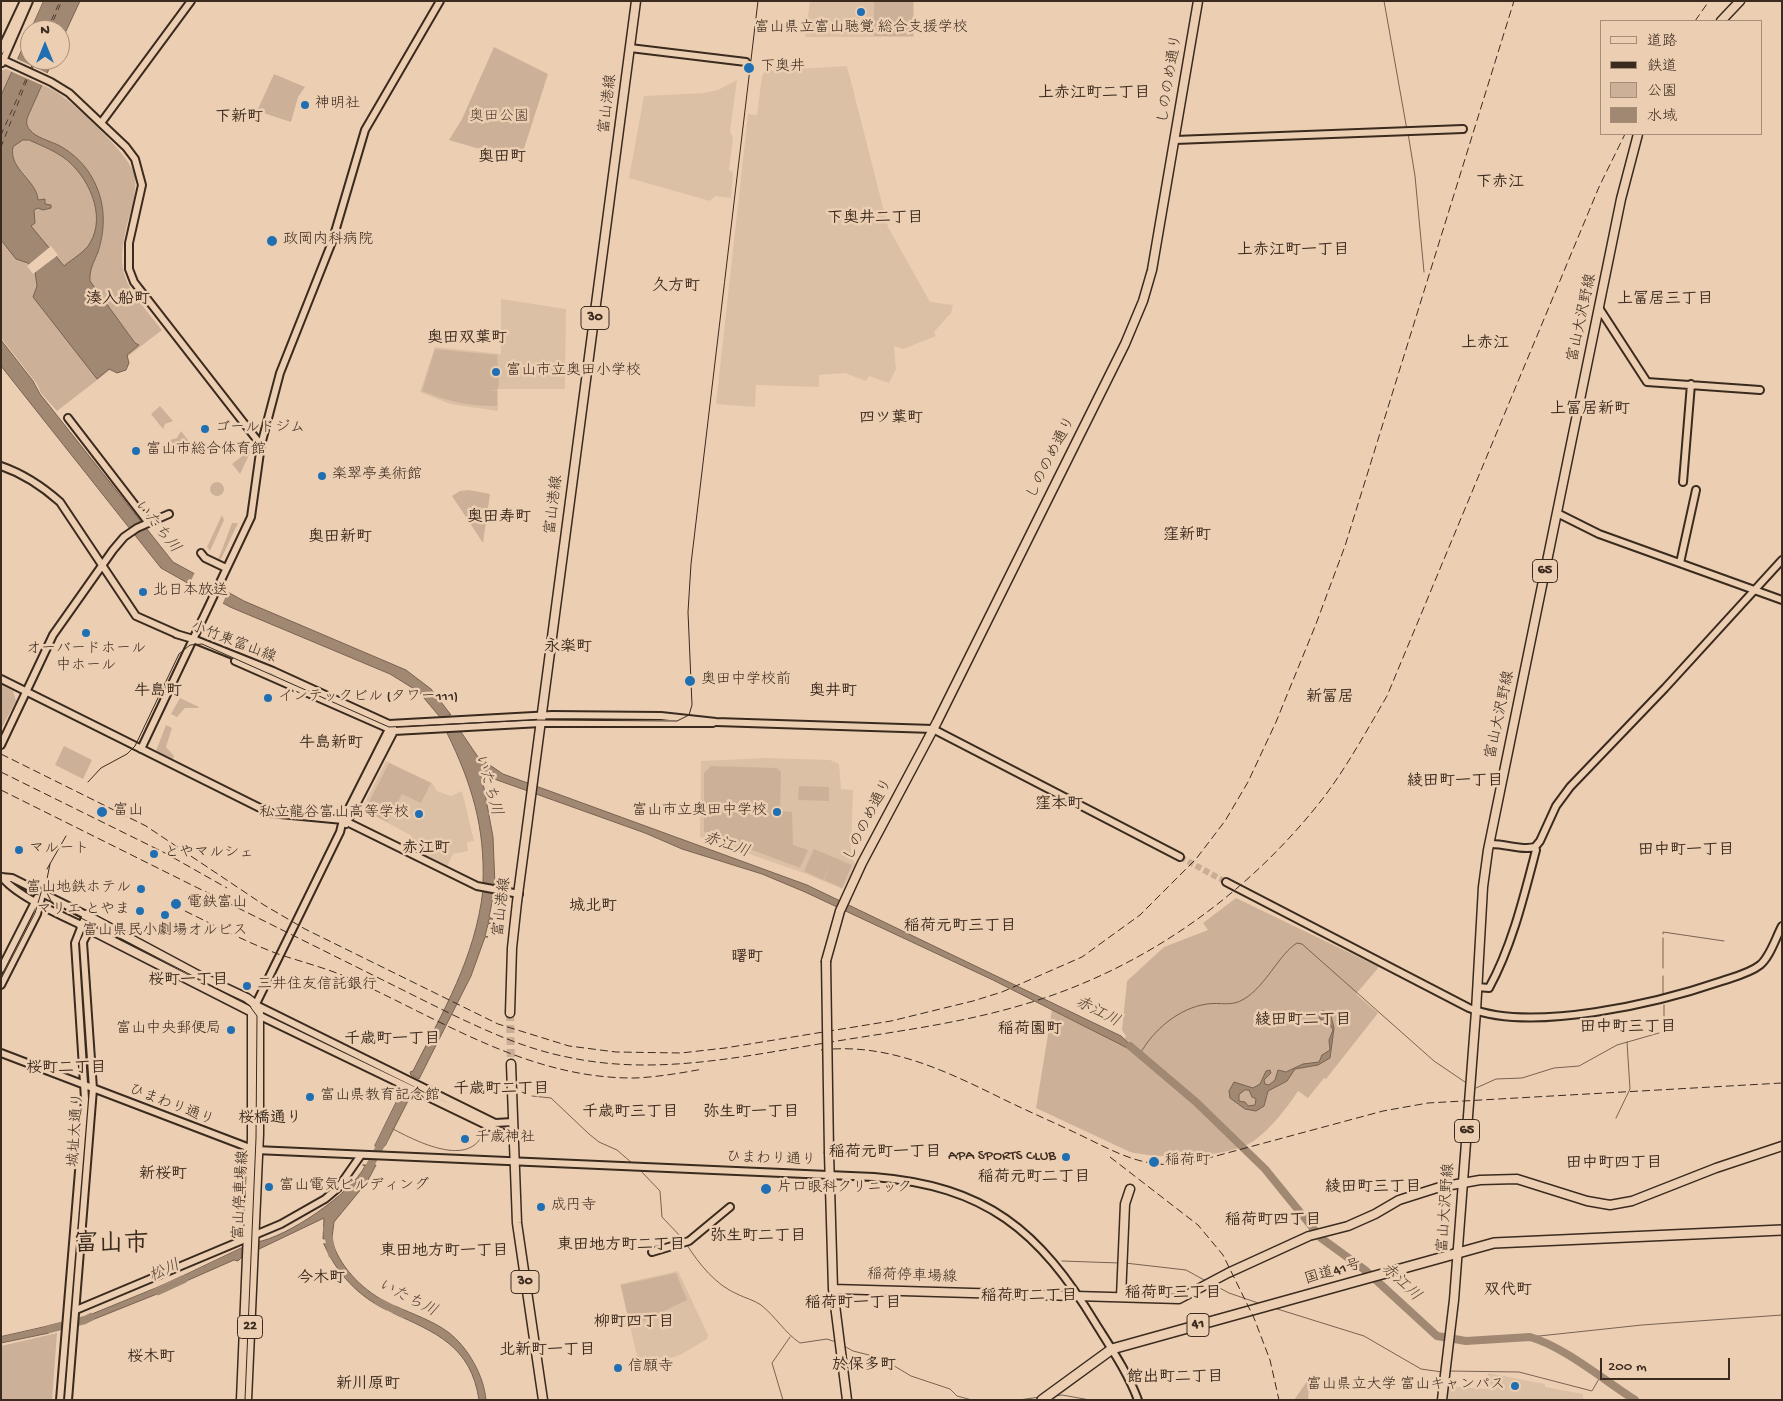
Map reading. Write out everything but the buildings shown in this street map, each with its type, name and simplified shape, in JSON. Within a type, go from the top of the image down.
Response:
[{"type":"highway","name":"国道41号","points":[[1042,1400],[1112,1349],[1494,1243],[1520,1240],[1782,1228]]},
{"type":"main road","name":"富山港線","points":[[510,1013],[512,948],[531,793],[636,1]]},
{"type":"main road","name":"しののめ通り","points":[[831,1175],[825,990],[826,961],[840,909],[862,862],[933,729],[1133,326],[1152,270],[1198,1]]},
{"type":"main road","points":[[1722,20],[1740,1]]},
{"type":"main road","name":"富山大沢野線","points":[[1442,1400],[1458,1252],[1476,1011],[1483,886],[1489,844],[1622,193],[1638,135]]},
{"type":"main road","points":[[90,918],[256,1011]]},
{"type":"main road","points":[[84,927],[256,1011]]},
{"type":"main road","name":"富山停車場線","points":[[247,1400],[256,1011]]},
{"type":"main road","name":"30","points":[[510,1064],[519,1243],[543,1400]]},
{"type":"main road","name":"稲荷停車場線","points":[[833,1289],[1184,1298],[1228,1273],[1309,1236],[1348,1226],[1414,1194],[1480,1180],[1517,1179],[1610,1205],[1632,1201],[1716,1168],[1782,1146]]},
{"type":"main road","points":[[831,1175],[833,1289],[847,1400]]},
{"type":"main road","points":[[1121,1297],[1125,1204],[1130,1189]]},
{"type":"main road","name":"富山停車場線","points":[[241,1400],[250,1255]]},
{"type":"street","points":[[1,50],[24,1]]},
{"type":"street","points":[[29,1],[2,61],[12,63],[69,93],[135,159],[141,178],[142,193],[129,243],[128,269],[134,282],[261,445]]},
{"type":"street","points":[[100,123],[191,1]]},
{"type":"street","points":[[141,749],[251,517],[261,445],[280,373],[332,242],[365,130],[440,1]]},
{"type":"street","points":[[630,48],[746,62]]},
{"type":"street","points":[[1175,140],[1463,129]]},
{"type":"street","points":[[1598,308],[1647,382],[1760,390]]},
{"type":"street","points":[[1683,482],[1691,384]]},
{"type":"street","points":[[68,418],[146,523]]},
{"type":"street","points":[[1,466],[33,480],[60,502],[103,567]]},
{"type":"street","points":[[1680,563],[1696,490]]},
{"type":"street","points":[[1557,513],[1599,534],[1782,600]]},
{"type":"street","points":[[1,745],[53,636],[103,567],[113,550],[129,533],[146,523],[169,514]]},
{"type":"street","points":[[201,554],[205,558],[226,568]]},
{"type":"street","points":[[1477,987],[1489,988],[1499,968],[1531,870],[1535,847],[1540,841],[1556,806],[1570,787],[1782,560]]},
{"type":"street","name":"小竹東富山線","points":[[103,567],[136,616],[176,634],[288,678],[391,728],[441,730],[542,719]]},
{"type":"street","points":[[1,679],[270,813],[345,821],[481,887],[519,894]]},
{"type":"street","points":[[542,719],[668,716],[716,722],[933,729],[1180,857]]},
{"type":"street","name":"小竹東富山線","points":[[391,728],[437,721],[542,719]]},
{"type":"street","points":[[256,1011],[391,728]]},
{"type":"street","points":[[1489,844],[1501,843],[1535,847]]},
{"type":"street","points":[[1,878],[12,878],[90,918],[84,927],[7,885],[1,878]]},
{"type":"street","points":[[1226,882],[1484,1014],[1547,1018],[1661,1000],[1684,994],[1758,967],[1782,926]]},
{"type":"street","points":[[1,984],[42,894]]},
{"type":"street","points":[[1,969],[38,903]]},
{"type":"street","name":"城址大通り","points":[[60,1400],[85,1086],[75,952],[76,939],[84,927]]},
{"type":"street","name":"城址大通り","points":[[68,1400],[93,1089],[83,942],[84,927]]},
{"type":"street","points":[[256,1011],[495,1123],[513,1122]]},
{"type":"street","points":[[256,1011],[404,1082]]},
{"type":"street","name":"ひまわり通り","points":[[1,1054],[254,1150],[514,1163],[874,1176],[944,1188],[982,1203],[1029,1236],[1079,1296],[1130,1380],[1138,1400]]},
{"type":"street","points":[[418,1088],[513,1138]]},
{"type":"street","points":[[75,1312],[250,1240],[281,1224],[325,1199],[348,1177],[364,1156]]},
{"type":"street","points":[[652,1252],[689,1241],[730,1208]]},
{"type":"shaded area","name":"富山県立富山聴覚 総合支援学校","points":[[810,1],[914,1],[914,37],[805,37]]},
{"type":"shaded area","points":[[847,66],[888,227],[930,302],[953,305],[951,313],[934,332],[936,336],[903,349],[894,346],[896,369],[889,383],[869,376],[866,381],[845,373],[819,375],[819,387],[756,385],[755,407],[716,404],[748,114],[757,115],[762,76],[765,71]]},
{"type":"shaded area","points":[[737,80],[730,131],[733,138],[729,170],[733,172],[731,198],[715,196],[710,201],[629,178],[644,96],[704,93],[718,90]]},
{"type":"shaded area","name":"富山市立奥田小学校","points":[[501,299],[566,309],[565,389],[498,389],[498,411],[450,404],[420,392],[435,347],[501,354]]},
{"type":"shaded area","name":"富山市立奥田中学校","points":[[766,758],[830,760],[839,764],[841,789],[853,790],[851,857],[856,865],[843,889],[804,873],[700,837],[701,761]]},
{"type":"shaded area","name":"私立龍谷富山高等学校","points":[[386,761],[432,783],[437,791],[451,796],[462,791],[474,841],[467,842],[468,851],[453,854],[447,867],[409,848],[412,836],[362,809]]},
{"type":"shaded area","points":[[678,1271],[708,1335],[707,1339],[680,1355],[640,1368],[620,1284]]},
{"type":"shaded area","name":"富山県立大学 富山キャンパス","points":[[1488,1373],[1545,1384],[1545,1387],[1583,1394],[1583,1400],[1447,1400],[1448,1386],[1486,1389]]},
{"type":"green space","points":[[874,1],[913,1],[913,36],[874,36]]},
{"type":"green space","name":"奥田公園","points":[[494,47],[548,74],[520,161],[449,140],[462,119]]},
{"type":"green space","points":[[6,69],[46,86],[66,99],[114,144],[132,167],[135,176],[134,199],[124,240],[123,269],[132,291],[162,330],[57,411],[41,393],[37,384],[1,338],[1,71]]},
{"type":"green space","points":[[274,74],[305,87],[298,97],[291,122],[257,111]]},
{"type":"green space","points":[[435,349],[497,355],[499,385],[497,390],[489,391],[497,391],[497,406],[459,403],[422,391]]},
{"type":"green space","points":[[160,406],[173,421],[165,424],[163,429],[151,414]]},
{"type":"green space","points":[[181,431],[191,444],[180,452],[170,440],[177,438]]},
{"type":"green space","points":[[250,450],[250,453],[240,474],[232,464]]},
{"type":"green space","points":[[214,482],[220,482],[224,489],[220,496],[214,496],[210,492],[210,486]]},
{"type":"green space","points":[[469,490],[490,494],[483,543],[452,496],[460,491]]},
{"type":"green space","points":[[222,515],[224,520],[210,551],[207,547]]},
{"type":"green space","points":[[232,523],[238,523],[221,559],[218,560]]},
{"type":"green space","points":[[1,685],[13,691],[16,701],[1,729]]},
{"type":"green space","points":[[180,698],[199,707],[185,708],[177,717],[171,714]]},
{"type":"green space","points":[[166,725],[172,728],[166,747],[174,756],[173,759],[156,751]]},
{"type":"green space","points":[[64,746],[92,760],[83,779],[55,765]]},
{"type":"green space","points":[[389,763],[431,783],[421,803],[402,794],[387,822],[367,811],[366,808]]},
{"type":"green space","points":[[711,766],[777,768],[781,772],[780,811],[792,812],[793,845],[808,850],[800,868],[704,832],[704,773]]},
{"type":"green space","points":[[799,786],[829,787],[829,801],[798,800]]},
{"type":"green space","points":[[814,849],[852,865],[842,888],[824,880],[831,865],[823,880],[804,871]]},
{"type":"green space","points":[[1236,898],[1379,967],[1356,994],[1378,1013],[1326,1079],[1324,1078],[1308,1098],[1298,1091],[1267,1130],[1244,1146],[1229,1151],[1194,1156],[1158,1156],[1130,1152],[1036,1108],[1052,1010],[1120,1045],[1126,1036],[1122,1030],[1127,981],[1164,947],[1208,930],[1203,923]]},
{"type":"green space","points":[[676,1273],[687,1300],[630,1327],[621,1285]]},
{"type":"green space","points":[[57,1333],[52,1400],[1,1400],[1,1346]]},
{"type":"green space","points":[[1310,1377],[1308,1400],[1294,1400]]},
{"type":"water","points":[[44,1],[80,1],[70,22],[70,20],[35,20]]},
{"type":"water","points":[[20,54],[20,70],[49,70],[28,116],[27,125],[36,135],[60,146],[75,157],[88,171],[98,190],[103,210],[103,231],[91,270],[90,281],[135,343],[139,345],[127,355],[129,363],[126,370],[117,373],[109,369],[97,379],[33,297],[37,286],[35,272],[28,263],[16,259],[1,240],[1,96]],"holes":[[[23,140],[29,140],[63,157],[80,174],[87,185],[96,208],[95,232],[90,243],[64,266],[31,226],[35,223],[34,210],[38,208],[43,210],[51,208],[51,205],[45,204],[45,199],[38,200],[33,186],[15,162],[13,147]]]},
{"type":"water","points":[[1,340],[33,381],[40,394],[173,562],[244,601],[406,670],[431,689],[451,715],[439,716],[419,692],[390,674],[230,607],[161,568],[1,366]]},
{"type":"water","points":[[461,732],[478,757],[503,774],[807,885],[1121,1036],[1141,1055],[993,980],[805,892],[762,874],[682,849],[645,833],[497,780],[481,772],[493,837],[495,886],[483,884],[482,844],[475,806],[470,788],[447,733]]},
{"type":"water","points":[[483,890],[494,893],[489,917],[493,919],[489,919],[488,923],[491,923],[488,924],[485,936],[488,937],[485,937],[471,976],[419,1079],[411,1075],[410,1072],[413,1071],[435,1027],[465,962],[479,915]]},
{"type":"water","points":[[1323,1011],[1330,1012],[1334,1028],[1330,1058],[1318,1065],[1295,1069],[1287,1081],[1268,1091],[1264,1106],[1256,1111],[1245,1109],[1230,1098],[1229,1091],[1234,1082],[1253,1088],[1260,1084],[1266,1071],[1270,1070],[1271,1073],[1264,1080],[1265,1084],[1269,1085],[1275,1080],[1278,1070],[1286,1072],[1303,1064],[1319,1062],[1322,1055],[1330,1050],[1329,1040],[1333,1030],[1330,1024],[1320,1019],[1319,1015]],"holes":[[[1245,1090],[1249,1090],[1252,1097],[1256,1099],[1255,1105],[1248,1106],[1245,1102],[1239,1101],[1239,1095]]]},
{"type":"water","points":[[402,1091],[411,1095],[385,1146],[375,1146]]},
{"type":"water","points":[[363,1165],[376,1165],[367,1182],[334,1222],[332,1238],[323,1239],[324,1218],[257,1250],[257,1242],[285,1232],[333,1201],[358,1177],[365,1166]]},
{"type":"water","name":"いたち川","points":[[324,1244],[333,1244],[342,1263],[363,1287],[390,1304],[387,1310],[367,1298],[349,1283],[335,1265]]},
{"type":"water","name":"松川","points":[[242,1248],[242,1257],[238,1261],[234,1260],[175,1286],[173,1281]]},
{"type":"water","name":"松川","points":[[164,1285],[167,1290],[82,1324],[82,1318]]},
{"type":"water","name":"いたち川","points":[[395,1306],[436,1324],[455,1338],[474,1363],[482,1381],[486,1400],[479,1400],[475,1382],[460,1354],[437,1335],[393,1313]]},
{"type":"water","points":[[58,1324],[57,1329],[49,1331],[49,1333],[1,1343],[1,1337]]},
{"type":"pier","points":[[15,58],[20,60],[20,70],[40,70],[49,74],[44,86],[10,71]]},
{"type":"pier","points":[[51,246],[58,255],[33,274],[27,266]]},
{"type":"pier","points":[[195,572],[229,589],[222,605],[188,587]]},
{"type":"waterway","points":[[1384,1],[1407,130]]},
{"type":"waterway","points":[[1408,133],[1415,176],[1424,272]]},
{"type":"waterway","name":"いたち川","points":[[439,707],[458,741]]},
{"type":"waterway","points":[[1663,934],[1663,932],[1724,941]]},
{"type":"waterway","points":[[1663,938],[1663,968]]},
{"type":"waterway","points":[[1140,1054],[1152,1037],[1177,1015],[1197,1006],[1230,1004],[1252,994],[1284,954],[1297,943],[1302,944],[1434,1061],[1465,1082]]},
{"type":"waterway","points":[[1663,976],[1663,994]]},
{"type":"waterway","points":[[1664,1005],[1664,1016]]},
{"type":"waterway","points":[[1664,1023],[1664,1032]]},
{"type":"waterway","points":[[1476,1088],[1496,1079],[1522,1078],[1554,1068],[1579,1066],[1617,1045],[1659,1033]]},
{"type":"waterway","points":[[1616,1118],[1630,1089],[1627,1042]]},
{"type":"waterway","name":"赤江川","points":[[1130,1046],[1196,1102],[1265,1169],[1321,1238],[1365,1270],[1437,1336],[1466,1341],[1530,1337],[1570,1356],[1635,1400]]},
{"type":"waterway","points":[[532,1096],[551,1098],[589,1134],[599,1142],[617,1150],[632,1163]]},
{"type":"waterway","points":[[393,1129],[428,1145],[456,1151],[468,1149],[477,1143],[484,1131]]},
{"type":"waterway","name":"いたち川","points":[[366,1173],[385,1137]]},
{"type":"waterway","points":[[639,1169],[660,1191],[662,1217],[684,1240]]},
{"type":"waterway","name":"いたち川","points":[[327,1229],[332,1254]]},
{"type":"waterway","points":[[687,1245],[715,1280],[729,1290],[761,1305],[800,1343],[827,1339],[836,1342]]},
{"type":"waterway","points":[[1062,1261],[1119,1263]]},
{"type":"waterway","points":[[1125,1263],[1186,1270],[1206,1281]]},
{"type":"waterway","name":"松川","points":[[158,1291],[184,1279]]},
{"type":"waterway","points":[[1214,1285],[1229,1293],[1261,1304]]},
{"type":"waterway","name":"いたち川","points":[[379,1302],[403,1314]]},
{"type":"waterway","points":[[1274,1308],[1364,1336],[1421,1369],[1442,1372]]},
{"type":"waterway","points":[[1530,1337],[1642,1325],[1782,1315]]},
{"type":"waterway","name":"松川","points":[[49,1329],[91,1317]]},
{"type":"waterway","points":[[783,1400],[772,1363],[790,1337]]},
{"type":"waterway","points":[[844,1346],[853,1351],[881,1358],[911,1376],[950,1389],[957,1396],[972,1400]]},
{"type":"waterway","points":[[1448,1371],[1519,1372],[1592,1391],[1600,1377]]},
{"type":"waterway","points":[[1054,1396],[1062,1395],[1090,1400]]},
{"type":"waterway","points":[[1019,1400],[1040,1397]]},
{"type":"ferry route","points":[[51,20],[60,1]]},
{"type":"ferry route","points":[[53,20],[62,1]]},
{"type":"ferry route","points":[[1,135],[28,74]]},
{"type":"ferry route","points":[[1,147],[29,75]]},
{"type":"tunnel","points":[[1180,857],[1226,882]]},
{"type":"tunnel","points":[[510,1013],[511,1064]]},
{"type":"tram line","points":[[88,782],[101,768],[127,754],[135,746],[179,654],[190,645],[202,644],[389,727],[536,720],[677,721],[689,715],[692,705],[688,612],[691,564],[758,1]]},
{"type":"tram line","points":[[47,869],[66,836]]},
{"type":"tram line","points":[[50,864],[45,889],[52,903],[249,1005],[257,1016],[256,1138],[245,1400]]},
{"type":"tram line","points":[[1,979],[35,913],[43,886]]},
{"type":"railway","points":[[1,754],[146,826],[264,905],[305,929],[498,1024],[569,1046],[616,1052],[681,1053],[725,1048],[891,1021],[1002,992],[1082,957],[1140,915],[1196,859],[1225,821],[1248,782],[1276,722],[1345,546],[1514,1]]},
{"type":"railway","points":[[1696,20],[1709,1]]},
{"type":"railway","points":[[1,790],[451,1014],[522,1045],[567,1057],[632,1065],[664,1065],[729,1059],[899,1031],[998,1012],[1066,990],[1109,972],[1150,950],[1189,925],[1226,897],[1294,833],[1324,797],[1341,772],[1387,696],[1599,187],[1625,135]]},
{"type":"railway","points":[[1,772],[165,853],[227,888]]},
{"type":"railway","points":[[185,911],[231,934],[278,954],[349,978],[452,1028],[522,1058],[559,1069],[596,1076],[635,1078],[703,1069]]},
{"type":"railway","points":[[821,1050],[871,1051],[919,1062],[1119,1153],[1145,1162],[1174,1165],[1190,1163],[1383,1111],[1428,1103],[1782,1083]]},
{"type":"railway","points":[[1110,1157],[1198,1225],[1223,1255],[1254,1318],[1270,1360],[1279,1400]]},
{"type":"place","name":"富山県立富山聴覚 総合支援学校","points":[[861,12]]},
{"type":"place","name":"下奥井","points":[[749,68]]},
{"type":"place","name":"神明社","points":[[305,105]]},
{"type":"place","name":"政岡内科病院","points":[[272,241]]},
{"type":"place","name":"富山市立奥田小学校","points":[[496,372]]},
{"type":"place","name":"ゴールドジム","points":[[205,429]]},
{"type":"place","name":"富山市総合体育館","points":[[136,451]]},
{"type":"place","name":"楽翠亭美術館","points":[[322,476]]},
{"type":"place","name":"北日本放送","points":[[143,592]]},
{"type":"place","name":"オーバードホール 中ホール","points":[[86,633]]},
{"type":"place","name":"奥田中学校前","points":[[690,681]]},
{"type":"place","name":"インテックビル (タワー111)","points":[[268,698]]},
{"type":"place","name":"富山","points":[[102,812]]},
{"type":"place","name":"富山市立奥田中学校","points":[[777,812]]},
{"type":"place","name":"私立龍谷富山高等学校","points":[[419,814]]},
{"type":"place","name":"マルート","points":[[19,850]]},
{"type":"place","name":"とやマルシェ","points":[[154,854]]},
{"type":"place","name":"富山地鉄ホテル","points":[[141,889]]},
{"type":"place","name":"電鉄富山","points":[[176,904]]},
{"type":"place","name":"マリエ とやま","points":[[140,911]]},
{"type":"place","name":"富山県民小劇場オルビス","points":[[165,915]]},
{"type":"place","name":"三井住友信託銀行","points":[[247,986]]},
{"type":"place","name":"富山中央郵便局","points":[[231,1030]]},
{"type":"place","name":"富山県教育記念館","points":[[310,1097]]},
{"type":"place","name":"千歳神社","points":[[465,1139]]},
{"type":"place","name":"APA SPORTS CLUB","points":[[1066,1157]]},
{"type":"place","name":"稲荷町","points":[[1154,1162]]},
{"type":"place","name":"富山電気ビルディング","points":[[269,1187]]},
{"type":"place","name":"片口眼科クリニック","points":[[766,1189]]},
{"type":"place","name":"成円寺","points":[[541,1207]]},
{"type":"place","name":"信願寺","points":[[618,1368]]},
{"type":"place","name":"富山県立大学 富山キャンパス","points":[[1515,1386]]},
{"type":"district","name":"上赤江町二丁目","points":[[1094,95]]},
{"type":"district","name":"下新町","points":[[239,119]]},
{"type":"district","name":"奥田町","points":[[502,159]]},
{"type":"district","name":"下赤江","points":[[1500,184]]},
{"type":"district","name":"下奥井二丁目","points":[[875,220]]},
{"type":"district","name":"上赤江町一丁目","points":[[1293,252]]},
{"type":"district","name":"久方町","points":[[676,288]]},
{"type":"district","name":"湊入船町","points":[[118,301]]},
{"type":"district","name":"上冨居三丁目","points":[[1665,301]]},
{"type":"district","name":"奥田双葉町","points":[[467,340]]},
{"type":"district","name":"上赤江","points":[[1485,345]]},
{"type":"district","name":"上冨居新町","points":[[1590,411]]},
{"type":"district","name":"四ツ葉町","points":[[891,420]]},
{"type":"district","name":"奥田寿町","points":[[499,519]]},
{"type":"district","name":"窪新町","points":[[1187,537]]},
{"type":"district","name":"奥田新町","points":[[340,539]]},
{"type":"district","name":"永楽町","points":[[568,649]]},
{"type":"district","name":"牛島町","points":[[158,693]]},
{"type":"district","name":"奥井町","points":[[833,693]]},
{"type":"district","name":"新冨居","points":[[1330,699]]},
{"type":"district","name":"牛島新町","points":[[331,745]]},
{"type":"district","name":"綾田町一丁目","points":[[1455,783]]},
{"type":"district","name":"窪本町","points":[[1059,806]]},
{"type":"district","name":"赤江町","points":[[426,850]]},
{"type":"district","name":"田中町一丁目","points":[[1686,852]]},
{"type":"district","name":"城北町","points":[[593,908]]},
{"type":"district","name":"稲荷元町三丁目","points":[[960,928]]},
{"type":"district","name":"曙町","points":[[747,959]]},
{"type":"district","name":"桜町一丁目","points":[[188,982]]},
{"type":"district","name":"綾田町二丁目","points":[[1303,1022]]},
{"type":"district","name":"田中町三丁目","points":[[1628,1029]]},
{"type":"district","name":"稲荷園町","points":[[1030,1031]]},
{"type":"district","name":"千歳町一丁目","points":[[392,1041]]},
{"type":"district","name":"桜町二丁目","points":[[66,1070]]},
{"type":"district","name":"千歳町二丁目","points":[[501,1091]]},
{"type":"district","name":"千歳町三丁目","points":[[630,1114]]},
{"type":"district","name":"弥生町一丁目","points":[[751,1114]]},
{"type":"district","name":"桜橋通り","points":[[270,1120]]},
{"type":"district","name":"稲荷元町一丁目","points":[[885,1154]]},
{"type":"district","name":"田中町四丁目","points":[[1614,1165]]},
{"type":"district","name":"新桜町","points":[[163,1176]]},
{"type":"district","name":"稲荷元町二丁目","points":[[1034,1179]]},
{"type":"district","name":"綾田町三丁目","points":[[1373,1189]]},
{"type":"district","name":"稲荷町四丁目","points":[[1273,1222]]},
{"type":"district","name":"弥生町二丁目","points":[[758,1238]]},
{"type":"district","name":"富山市","points":[[111,1246]]},
{"type":"district","name":"東田地方町二丁目","points":[[621,1247]]},
{"type":"district","name":"東田地方町一丁目","points":[[444,1253]]},
{"type":"district","name":"今木町","points":[[321,1280]]},
{"type":"district","name":"双代町","points":[[1508,1292]]},
{"type":"district","name":"稲荷町三丁目","points":[[1173,1295]]},
{"type":"district","name":"稲荷町二丁目","points":[[1029,1298]]},
{"type":"district","name":"稲荷町一丁目","points":[[853,1305]]},
{"type":"district","name":"柳町四丁目","points":[[634,1324]]},
{"type":"district","name":"北新町一丁目","points":[[547,1352]]},
{"type":"district","name":"桜木町","points":[[151,1359]]},
{"type":"district","name":"於保多町","points":[[864,1367]]},
{"type":"district","name":"館出町二丁目","points":[[1175,1379]]},
{"type":"district","name":"新川原町","points":[[368,1386]]}]
